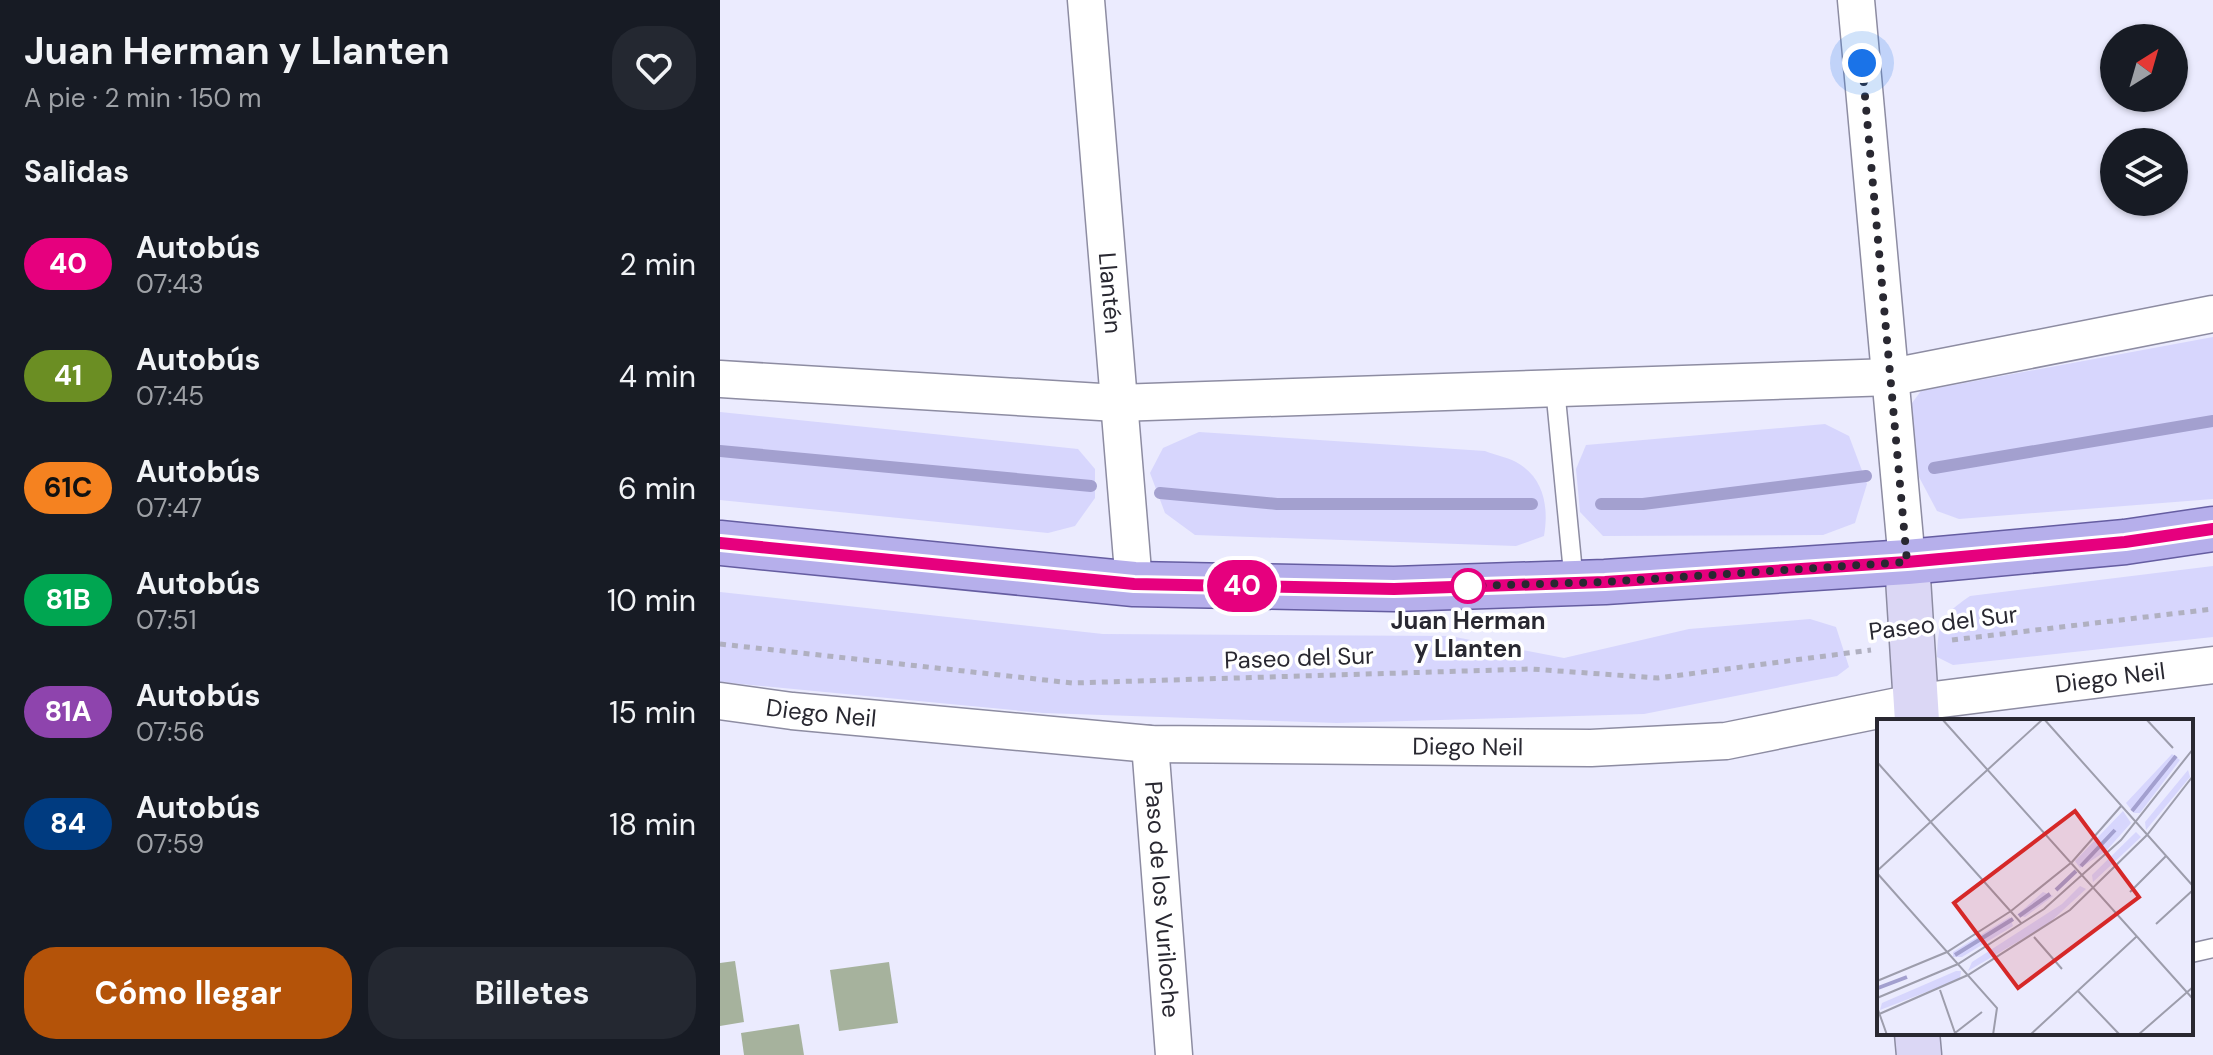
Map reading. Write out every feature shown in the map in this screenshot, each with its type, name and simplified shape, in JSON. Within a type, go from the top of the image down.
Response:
[{"type":"main road","points":[[720,543],[1134,584],[1394,589],[1574,583],[1907,562],[2125,542],[2213,529]]},
{"type":"street","name":"Llantén","points":[[1086,0],[1134,584]]},
{"type":"street","points":[[1856,0],[1892,377],[1917,712]]},
{"type":"street","points":[[720,379],[1117,403],[1892,377],[2213,314]]},
{"type":"street","name":"Diego Neil","points":[[720,701],[792,711],[1150,744],[1591,748],[1726,741],[2213,665]]},
{"type":"street","name":"Paso de los Vuriloche","points":[[1150,744],[1174,1055]]},
{"type":"street","points":[[1917,1035],[1919,1055]]},
{"type":"lane","points":[[1555,388],[1574,583]]},
{"type":"lane","points":[[2193,953],[2213,948]]},
{"type":"path","name":"Paseo del Sur","points":[[720,644],[1072,683],[1531,669],[1658,678],[2213,609]]},
{"type":"shaded area","points":[[2213,337],[2213,499],[1959,519],[1937,511],[1919,477],[1906,411],[1921,391]]},
{"type":"shaded area","points":[[720,412],[1078,449],[1095,469],[1095,498],[1075,526],[1048,533],[720,500]]},
{"type":"shaded area","points":[[1825,424],[1849,436],[1867,484],[1855,523],[1823,535],[1603,536],[1580,512],[1576,469],[1586,445]]},
{"type":"shaded area","points":[[1199,432],[1485,451],[1516,462],[1533,476],[1545,504],[1544,536],[1516,546],[1195,535],[1165,513],[1150,473],[1163,448]]},
{"type":"shaded area","points":[[2213,566],[2213,637],[1953,665],[1937,657],[1938,636],[1943,621],[1970,596]]},
{"type":"shaded area","points":[[720,592],[1103,634],[1450,636],[1564,658],[1689,629],[1810,619],[1836,627],[1849,667],[1837,676],[1644,714],[1337,723],[1043,713],[720,682]]},
{"type":"building","points":[[735,961],[744,1022],[720,1026],[720,963]]},
{"type":"building","points":[[889,962],[898,1023],[839,1031],[830,970]]},
{"type":"building","points":[[799,1024],[804,1055],[744,1055],[741,1033]]},
{"type":"waterway","points":[[1934,468],[2213,421]]},
{"type":"waterway","points":[[720,451],[1091,486]]},
{"type":"waterway","points":[[1601,504],[1643,504],[1866,476]]},
{"type":"waterway","points":[[1160,493],[1277,504],[1532,504]]},
{"type":"bus line","name":"40","points":[[720,543],[1134,584],[1394,589],[1605,582],[1907,562],[2125,542],[2213,529]]},
{"type":"place","name":"Juan Herman y Llanten","points":[[1468,586]]},
{"type":"route","points":[[1468,586],[1605,582],[1907,562],[1862,63]]}]
